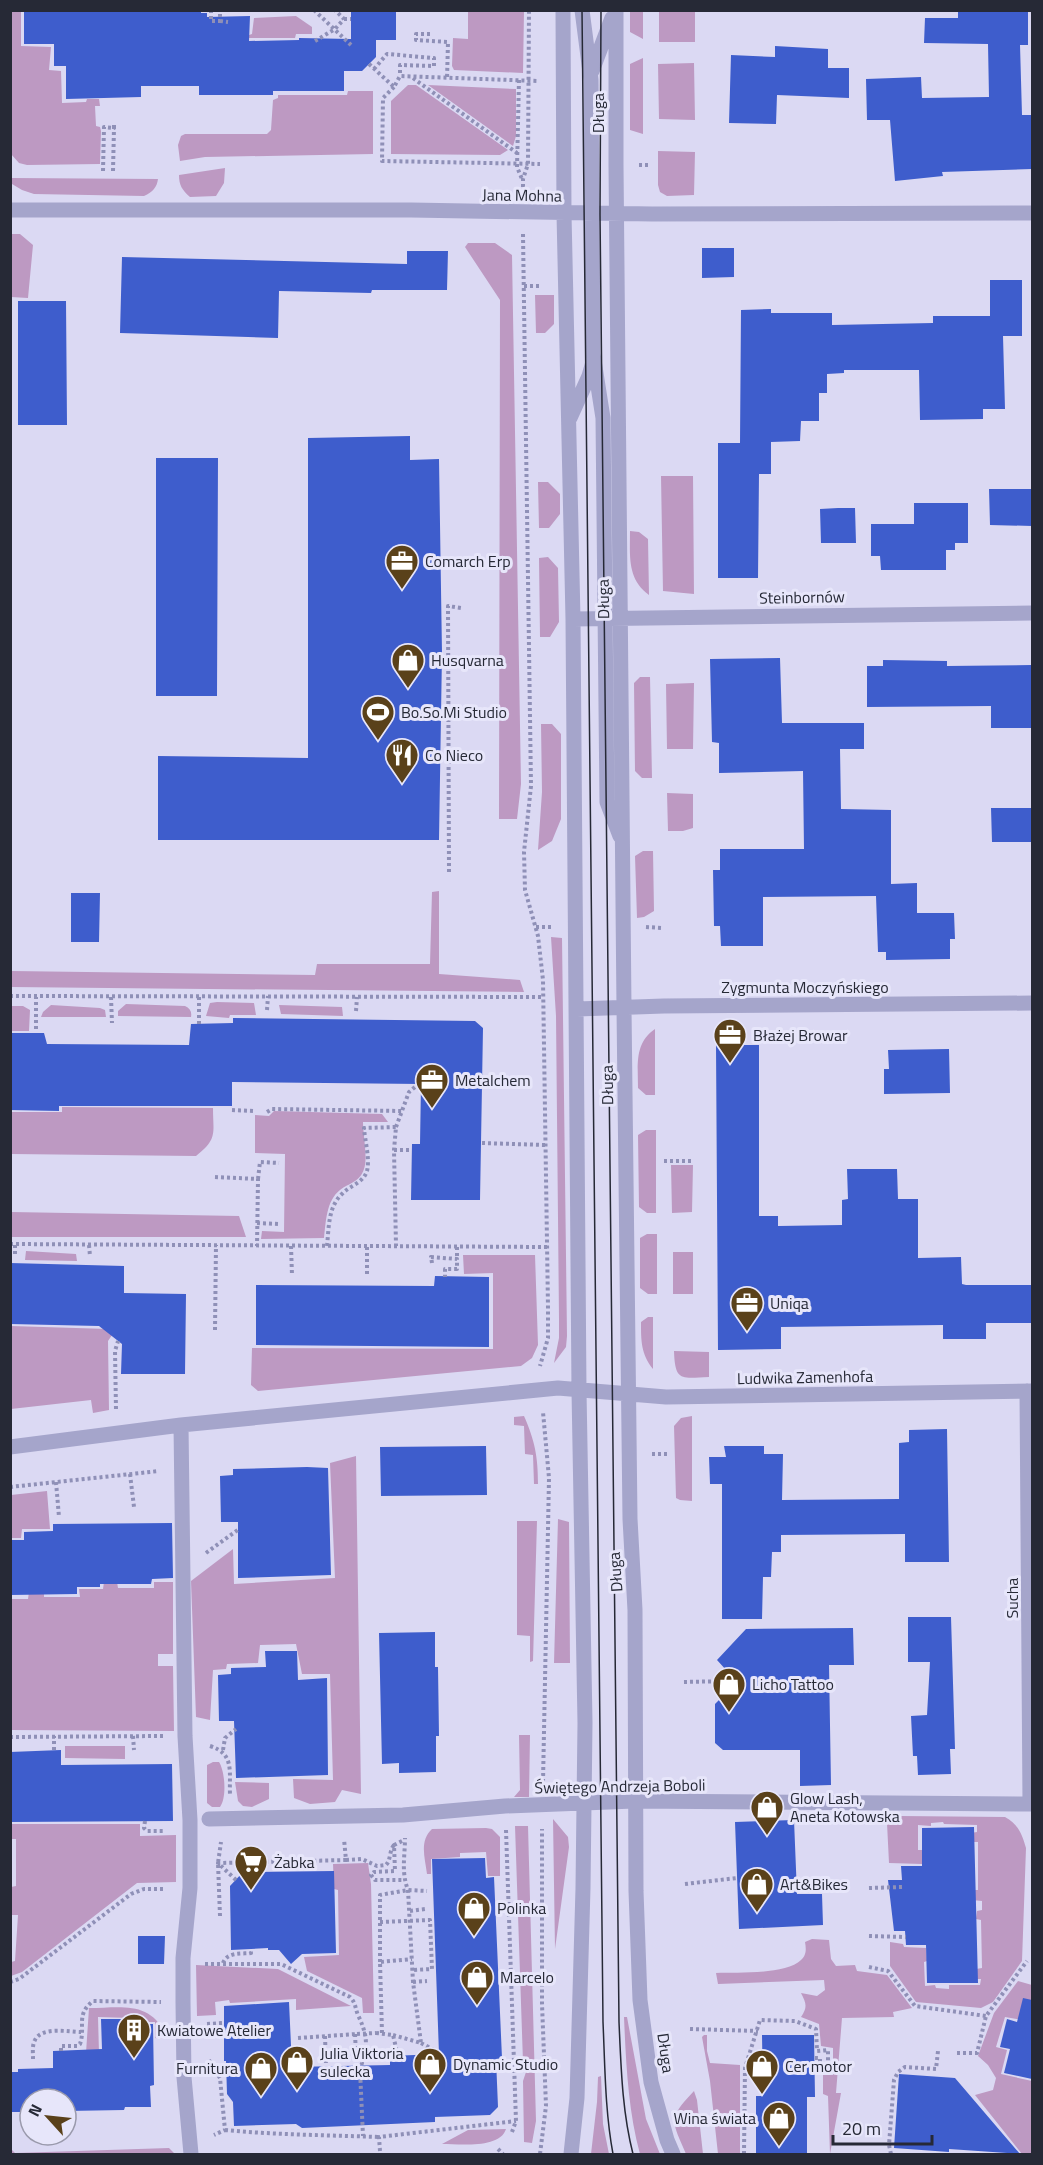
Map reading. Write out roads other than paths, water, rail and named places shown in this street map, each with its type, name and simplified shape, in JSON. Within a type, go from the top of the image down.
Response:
[{"type":"street","name":"Długa","points":[[563,10],[564,214],[573,619],[579,1391],[585,1803],[578,2098],[571,2154]]},
{"type":"street","points":[[582,10],[591,80],[593,354],[603,418],[607,802],[623,847]]},
{"type":"street","name":"Długa","points":[[616,10],[628,1394],[631,1543],[635,1610],[634,1801],[640,2000],[651,2082],[673,2154]]},
{"type":"street","points":[[591,80],[597,56],[616,10]]},
{"type":"street","name":"Jana Mohna","points":[[10,210],[411,210],[564,214],[1032,213]]},
{"type":"street","points":[[569,427],[571,416],[589,376],[593,354]]},
{"type":"street","name":"Steinbornów","points":[[573,619],[1032,613]]},
{"type":"street","name":"Zygmunta Moczyńskiego","points":[[577,1009],[1032,1003]]},
{"type":"street","name":"Ludwika Zamenhofa","points":[[10,1447],[180,1425],[558,1388],[666,1397],[1030,1391]]},
{"type":"street","name":"Sucha","points":[[1030,1391],[1031,1804]]},
{"type":"street","points":[[180,1425],[185,1736],[190,1820],[190,1888],[183,1964],[184,2077],[192,2154]]},
{"type":"street","name":"Świętego Andrzeja Boboli","points":[[209,1819],[417,1814],[505,1806],[634,1801],[1031,1804]]},
{"type":"tram line","points":[[582,10],[603,2022],[607,2105],[613,2154]]},
{"type":"tram line","points":[[601,10],[600,214],[619,2022],[624,2105],[633,2154]]},
{"type":"place","name":"Comarch Erp","points":[[402,590]]},
{"type":"place","name":"Husqvarna","points":[[408,689]]},
{"type":"place","name":"Bo.So.Mi Studio","points":[[378,741]]},
{"type":"place","name":"Co Nieco","points":[[402,784]]},
{"type":"place","name":"Błażej Browar","points":[[730,1064]]},
{"type":"place","name":"Metalchem","points":[[432,1109]]},
{"type":"place","name":"Uniqa","points":[[747,1332]]},
{"type":"place","name":"Licho Tattoo","points":[[729,1713]]},
{"type":"place","name":"Glow Lash, Aneta Kotowska","points":[[767,1836]]},
{"type":"place","name":"Żabka","points":[[251,1891]]},
{"type":"place","name":"Art&Bikes","points":[[757,1913]]},
{"type":"place","name":"Polinka","points":[[474,1937]]},
{"type":"place","name":"Marcelo","points":[[477,2006]]},
{"type":"place","name":"Kwiatowe Atelier","points":[[134,2059]]},
{"type":"place","name":"Julia Viktoria sulecka","points":[[297,2091]]},
{"type":"place","name":"Dynamic Studio","points":[[430,2093]]},
{"type":"place","name":"Cer motor","points":[[762,2095]]},
{"type":"place","name":"Furnitura","points":[[261,2097]]},
{"type":"place","name":"Wina świata","points":[[779,2147]]}]
